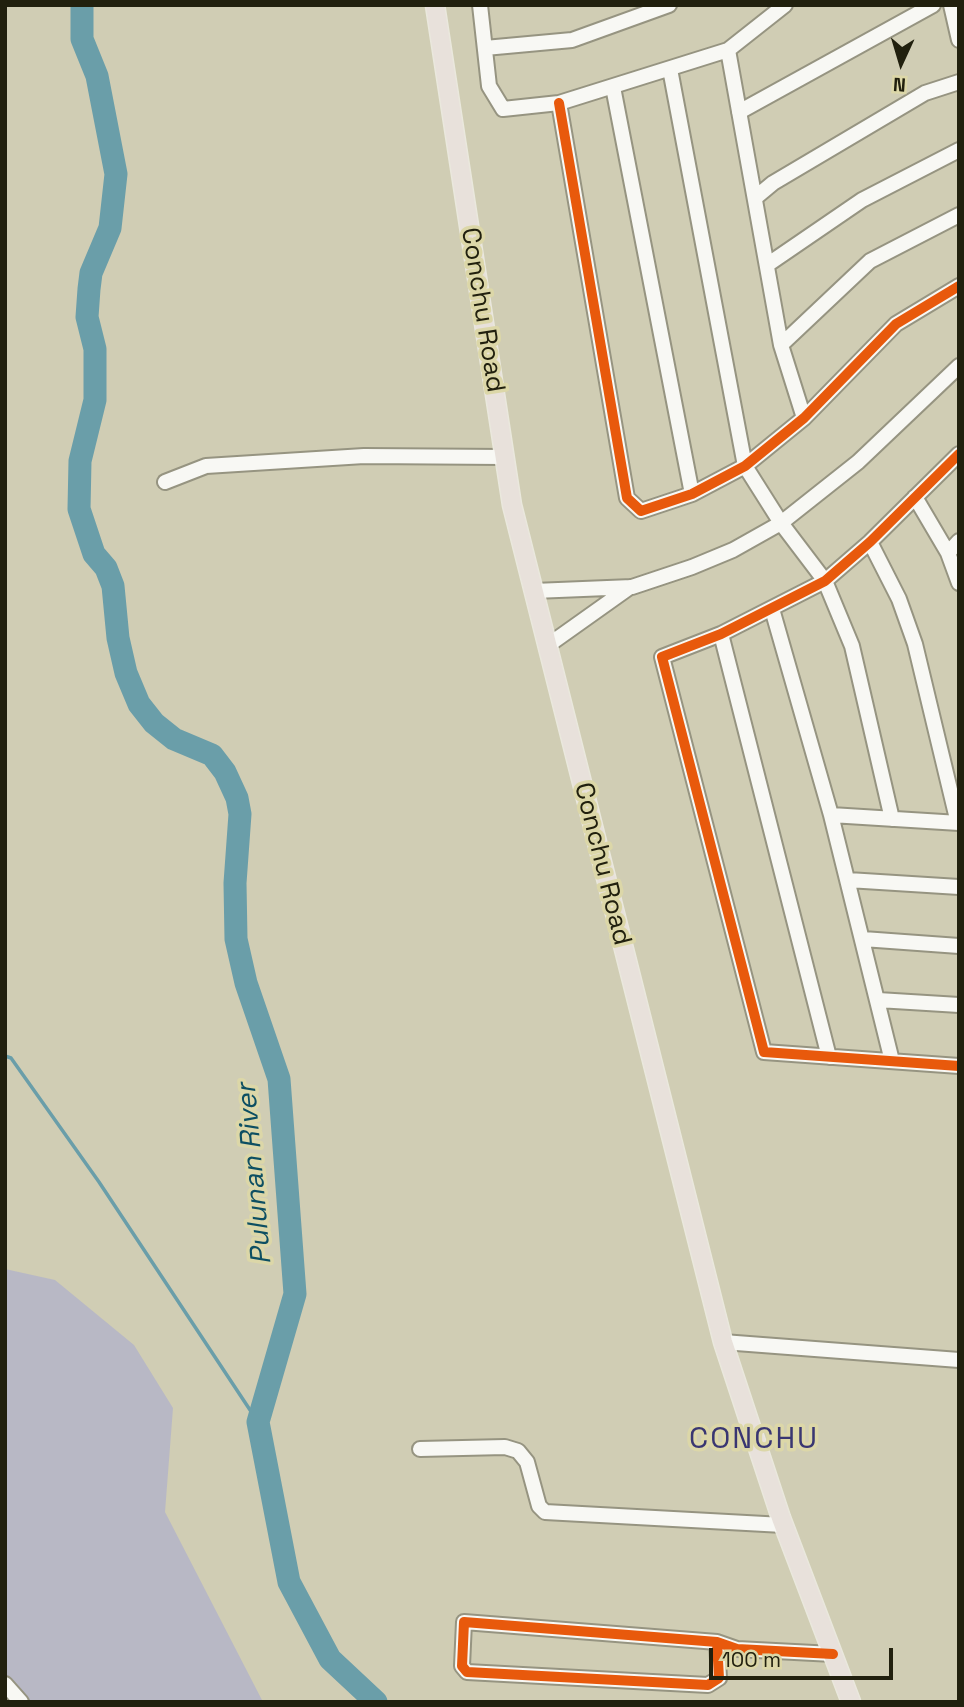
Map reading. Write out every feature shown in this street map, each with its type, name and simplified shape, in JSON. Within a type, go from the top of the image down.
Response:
[{"type":"main road","name":"Conchu Road","points":[[435,5],[512,505],[723,1342],[783,1525],[851,1702]]},
{"type":"street","points":[[480,5],[489,86],[503,109],[559,103],[729,51],[785,5]]},
{"type":"street","points":[[485,48],[572,40],[669,5]]},
{"type":"street","points":[[739,112],[933,5]]},
{"type":"street","points":[[951,5],[959,40]]},
{"type":"street","points":[[729,51],[781,345],[804,418]]},
{"type":"street","points":[[670,69],[745,466],[781,523],[825,581],[852,646],[891,819]]},
{"type":"street","points":[[755,198],[773,183],[925,93],[959,82]]},
{"type":"street","points":[[613,86],[692,494]]},
{"type":"street","points":[[559,103],[627,498],[641,511],[692,494],[745,466],[804,418],[896,324],[959,286]]},
{"type":"street","points":[[767,265],[862,200],[959,150]]},
{"type":"street","points":[[781,345],[870,261],[959,215]]},
{"type":"street","points":[[547,646],[632,587],[712,558],[781,523],[858,462],[959,366]]},
{"type":"street","points":[[959,454],[870,542],[825,581],[721,634],[662,657],[764,1052],[959,1066]]},
{"type":"street","points":[[165,482],[206,466],[364,456],[505,457]]},
{"type":"street","points":[[915,497],[948,553],[959,583]]},
{"type":"street","points":[[948,553],[959,541]]},
{"type":"street","points":[[831,816],[958,823],[915,644],[899,599],[870,542]]},
{"type":"street","points":[[534,591],[632,587]]},
{"type":"street","points":[[772,609],[848,880],[892,1061]]},
{"type":"street","points":[[721,634],[829,1057]]},
{"type":"street","points":[[848,880],[959,887]]},
{"type":"street","points":[[863,939],[959,946]]},
{"type":"street","points":[[878,1000],[959,1005]]},
{"type":"street","points":[[723,1342],[959,1360]]},
{"type":"street","points":[[420,1449],[505,1447],[518,1451],[527,1462],[539,1506],[545,1512],[783,1525]]},
{"type":"street","points":[[717,1642],[719,1678],[708,1685],[467,1672],[462,1666],[464,1622],[717,1642],[737,1649],[833,1654]]},
{"type":"street","points":[[5,1685],[21,1702]]},
{"type":"shaded area","points":[[5,1269],[55,1280],[134,1345],[173,1408],[165,1512],[263,1702],[5,1702]]},
{"type":"waterway","name":"Pulunan River","points":[[82,5],[82,39],[97,76],[116,174],[110,228],[91,273],[89,289],[87,317],[95,349],[95,400],[80,461],[79,509],[94,554],[106,568],[113,586],[118,638],[126,673],[139,704],[154,723],[174,739],[212,755],[225,772],[237,798],[240,814],[235,883],[236,939],[246,983],[279,1079],[295,1294],[258,1422],[289,1582],[330,1659],[376,1702]]},
{"type":"waterway","points":[[5,1056],[11,1058],[99,1182],[258,1422]]},
{"type":"cycle path","points":[[559,103],[627,498],[641,511],[692,494],[745,466],[804,418],[896,324],[959,286]]},
{"type":"cycle path","points":[[959,454],[870,542],[825,581],[721,634],[662,657],[764,1052],[959,1066]]},
{"type":"cycle path","points":[[717,1642],[719,1678],[708,1685],[467,1672],[462,1666],[464,1622],[717,1642],[737,1649],[833,1654]]},
{"type":"district","name":"CONCHU","points":[[754,1440]]}]
